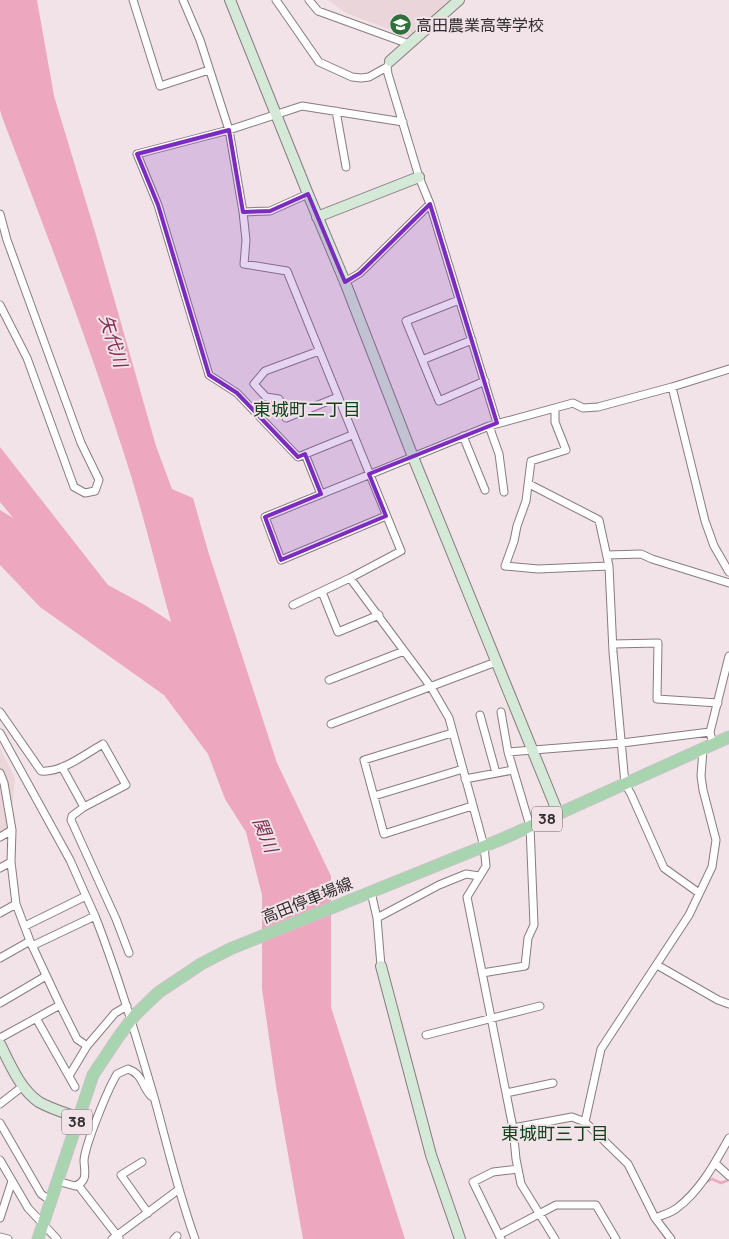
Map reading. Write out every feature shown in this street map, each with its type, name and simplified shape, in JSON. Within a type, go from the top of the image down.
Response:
[{"type":"main road","name":"高田停車場線","points":[[38,1239],[94,1075],[133,1018],[174,981],[214,956],[484,846],[729,737]]},
{"type":"street","points":[[133,0],[160,86],[208,70]]},
{"type":"street","points":[[183,0],[200,40],[208,70],[229,130],[243,212],[246,240],[244,264],[287,271],[352,435],[401,551],[293,605]]},
{"type":"street","points":[[232,0],[413,457],[558,814]]},
{"type":"street","points":[[276,0],[319,62],[352,77],[362,78],[369,77],[388,64],[459,0]]},
{"type":"street","points":[[309,0],[318,11],[410,44]]},
{"type":"street","points":[[388,64],[419,177],[430,204],[498,423]]},
{"type":"street","points":[[352,435],[298,457],[237,393],[209,375],[158,205],[137,154],[229,130],[302,106],[403,122]]},
{"type":"street","points":[[336,111],[346,167]]},
{"type":"street","points":[[317,217],[419,177]]},
{"type":"street","points":[[243,212],[270,211],[308,194]]},
{"type":"street","points":[[344,282],[360,273],[430,204]]},
{"type":"street","points":[[0,214],[81,442],[99,480],[95,491],[85,493],[74,487],[27,358],[0,305]]},
{"type":"street","points":[[459,300],[406,321],[439,401],[485,381]]},
{"type":"street","points":[[422,360],[472,340]]},
{"type":"street","points":[[318,350],[265,371],[254,384],[266,397],[279,399],[286,418],[338,398]]},
{"type":"street","points":[[386,516],[281,560],[265,517],[498,423],[572,403],[583,408],[598,407],[672,387],[729,368]]},
{"type":"street","points":[[672,387],[705,521],[714,546],[729,572]]},
{"type":"street","points":[[555,408],[555,422],[566,450],[531,461],[526,500],[505,566],[538,569],[609,566]]},
{"type":"street","points":[[489,426],[499,454],[504,492]]},
{"type":"street","points":[[463,436],[485,490]]},
{"type":"street","points":[[305,454],[321,494]]},
{"type":"street","points":[[529,484],[599,520],[608,555],[612,644],[625,784],[664,868],[699,893]]},
{"type":"street","points":[[608,555],[642,554],[652,559],[729,583]]},
{"type":"street","points":[[350,578],[431,687],[448,718],[484,846],[486,866],[467,897],[513,1128],[521,1184],[555,1239]]},
{"type":"street","points":[[322,592],[338,632],[379,616]]},
{"type":"street","points":[[612,644],[658,643],[657,699],[718,702]]},
{"type":"street","points":[[329,680],[404,651]]},
{"type":"street","points":[[585,1122],[601,1049],[689,915],[712,867],[716,847],[701,776],[729,656]]},
{"type":"street","points":[[331,724],[496,662]]},
{"type":"street","points":[[0,712],[40,771],[62,767],[103,744],[126,785],[84,808],[72,816],[71,820],[129,953]]},
{"type":"street","points":[[482,973],[525,966],[528,938],[534,925],[530,826],[508,752],[501,712]]},
{"type":"street","points":[[480,715],[496,773]]},
{"type":"street","points":[[0,732],[70,860],[95,916],[133,1018],[178,1190],[195,1239]]},
{"type":"street","points":[[452,732],[364,760],[384,834],[472,806]]},
{"type":"street","points":[[508,752],[622,743],[710,732]]},
{"type":"street","points":[[62,767],[84,808]]},
{"type":"street","points":[[374,796],[462,770]]},
{"type":"street","points":[[465,779],[513,770]]},
{"type":"street","points":[[0,773],[4,783],[12,830],[10,862],[16,904],[31,943],[60,1005],[77,1039],[87,1046]]},
{"type":"street","points":[[0,837],[12,830]]},
{"type":"street","points":[[0,868],[10,862]]},
{"type":"street","points":[[377,918],[439,885],[466,874],[479,876]]},
{"type":"street","points":[[367,894],[377,918],[381,966],[431,1155],[460,1239]]},
{"type":"street","points":[[24,926],[86,896]]},
{"type":"street","points":[[0,912],[16,904]]},
{"type":"street","points":[[0,958],[95,916]]},
{"type":"street","points":[[657,965],[718,1000],[729,1004]]},
{"type":"street","points":[[0,1003],[46,976]]},
{"type":"street","points":[[0,1038],[60,1005]]},
{"type":"street","points":[[69,1076],[87,1046],[115,1013],[127,1006]]},
{"type":"street","points":[[426,1035],[540,1006]]},
{"type":"street","points":[[36,1018],[75,1087]]},
{"type":"street","points":[[0,1044],[4,1060],[23,1086],[38,1101],[79,1118]]},
{"type":"street","points":[[57,1181],[75,1186],[86,1176],[84,1158],[97,1119],[118,1074],[128,1069],[136,1072],[150,1095],[154,1098]]},
{"type":"street","points":[[506,1092],[553,1083]]},
{"type":"street","points":[[0,1104],[23,1086]]},
{"type":"street","points":[[513,1128],[572,1117],[585,1122],[628,1164],[655,1218],[671,1239]]},
{"type":"street","points":[[0,1122],[41,1194],[51,1201]]},
{"type":"street","points":[[655,1218],[675,1210],[685,1202],[715,1163],[729,1138]]},
{"type":"street","points":[[0,1160],[28,1208],[57,1239]]},
{"type":"street","points":[[142,1162],[121,1175],[148,1213]]},
{"type":"street","points":[[715,1163],[729,1176]]},
{"type":"street","points":[[518,1169],[493,1172],[473,1182],[500,1237],[556,1205],[596,1205],[616,1239]]},
{"type":"street","points":[[0,1218],[12,1181]]},
{"type":"street","points":[[78,1185],[116,1238],[178,1190]]},
{"type":"street","points":[[0,1237],[8,1239]]},
{"type":"highlighted area","points":[[229,130],[243,212],[270,211],[308,194],[345,282],[360,273],[430,204],[497,423],[369,474],[386,516],[281,560],[265,517],[321,494],[305,454],[298,457],[237,393],[209,375],[158,205],[137,154]]},
{"type":"shaded area","name":"高田農業高等学校","points":[[328,0],[452,0],[409,37],[346,13]]},
{"type":"shaded area","points":[[0,748],[15,778],[10,829],[0,834]]},
{"type":"water","points":[[0,0],[37,0],[54,96],[156,446],[172,489],[193,498],[208,551],[277,763],[331,876],[331,1007],[405,1239],[303,1239],[276,1086],[262,989],[262,895],[246,832],[225,799],[208,754],[164,695],[40,607],[0,565],[0,510],[13,518],[0,502],[0,447],[108,585],[171,622],[137,497],[102,387],[0,110]]},
{"type":"waterway","points":[[705,1183],[712,1179],[721,1183],[729,1180]]},
{"type":"waterway","points":[[658,1227],[666,1239]]},
{"type":"place","name":"高田農業高等学校","points":[[400,25]]},
{"type":"district","name":"東城町二丁目","points":[[307,410]]},
{"type":"district","name":"東城町三丁目","points":[[555,1134]]},
{"type":"water label","name":"矢代川","points":[[113,341]]},
{"type":"water label","name":"関川","points":[[265,835]]}]
